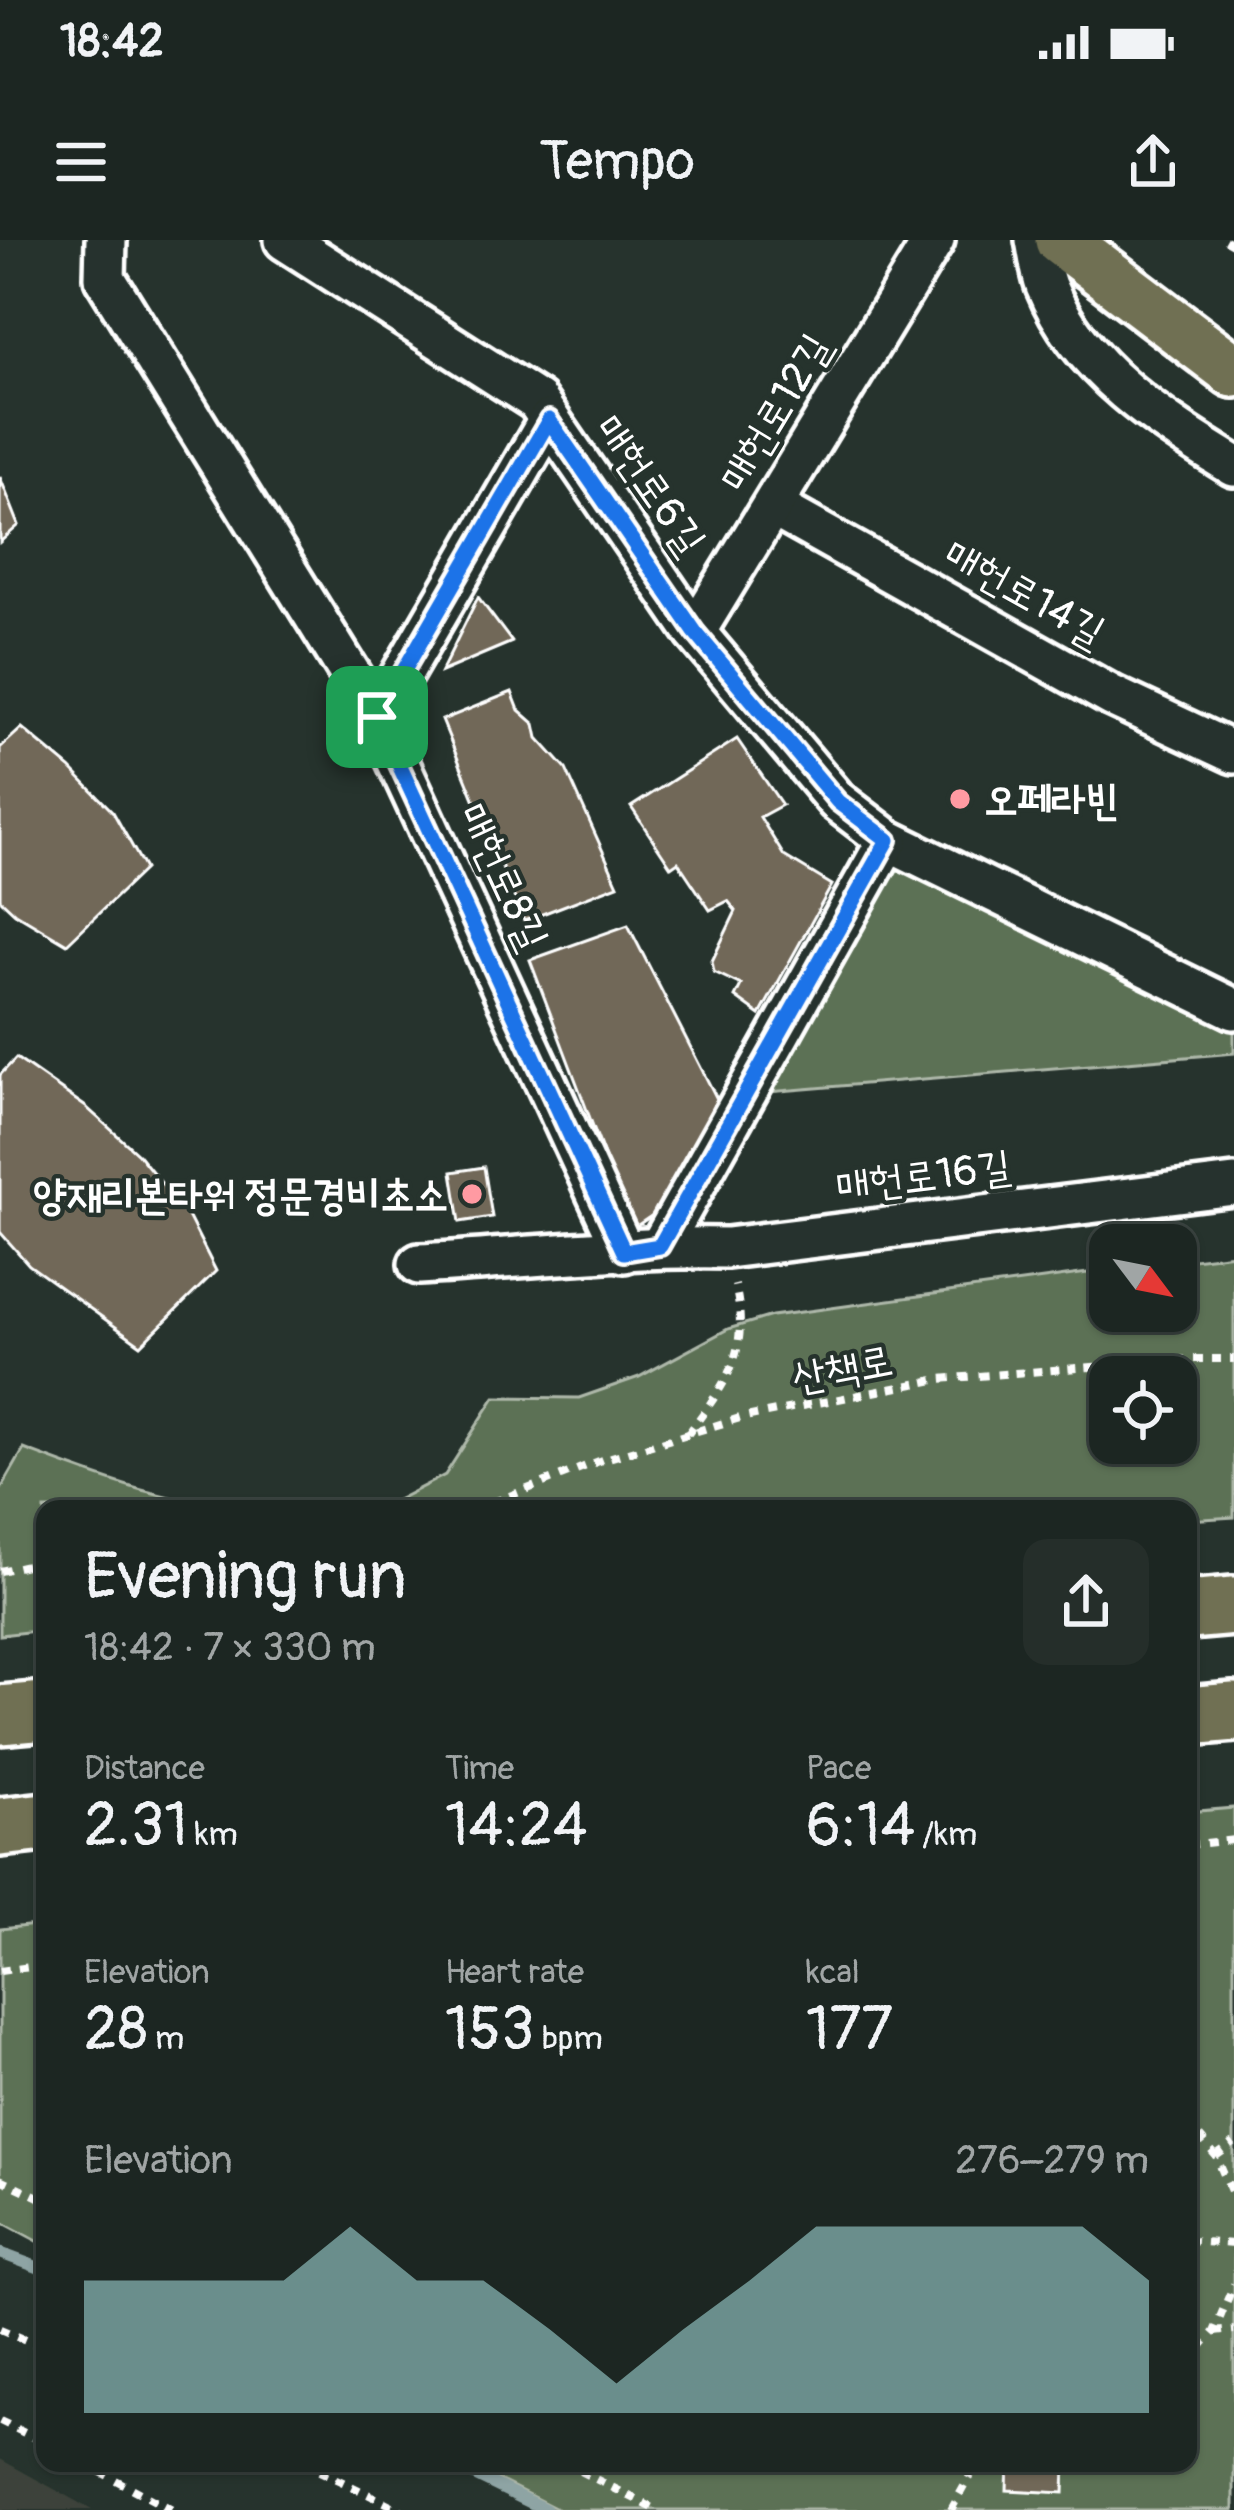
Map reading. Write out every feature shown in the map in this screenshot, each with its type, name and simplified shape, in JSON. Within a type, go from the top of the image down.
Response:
[{"type":"highway","points":[[1197,1609],[1234,1606]]},
{"type":"highway","points":[[0,1715],[36,1712]]},
{"type":"highway","points":[[1197,1715],[1234,1712]]},
{"type":"main road","points":[[1061,240],[1234,371]]},
{"type":"street","name":"매헌로8길","points":[[106,240],[105,278],[377,717],[642,1249]]},
{"type":"street","name":"매헌로6길","points":[[285,240],[537,401],[695,632],[838,802],[888,840],[1234,1009]]},
{"type":"street","name":"매헌로12길","points":[[695,632],[934,240]]},
{"type":"street","points":[[1036,240],[1045,284],[1074,337],[1120,388],[1234,466]]},
{"type":"street","points":[[377,717],[549,420]]},
{"type":"street","name":"매헌로14길","points":[[774,507],[1112,695],[1234,753]]},
{"type":"street","points":[[642,1249],[888,840]]},
{"type":"street","name":"매헌로16길","points":[[419,1264],[727,1248],[1234,1185]]},
{"type":"path","points":[[1225,240],[1234,245]]},
{"type":"path","points":[[688,1434],[732,1374],[741,1311],[727,1248]]},
{"type":"path","name":"산책로","points":[[499,1500],[602,1460],[740,1418],[940,1379],[1234,1359]]},
{"type":"path","points":[[0,1570],[36,1563]]},
{"type":"path","points":[[1197,1844],[1234,1840]]},
{"type":"path","points":[[0,1971],[36,1967]]},
{"type":"path","points":[[1197,2134],[1216,2156],[1234,2198]]},
{"type":"path","points":[[1216,2156],[1234,2144]]},
{"type":"path","points":[[0,2179],[36,2196]]},
{"type":"path","points":[[1197,2242],[1234,2244]]},
{"type":"path","points":[[1197,2351],[1214,2332],[1234,2284]]},
{"type":"path","points":[[0,2329],[36,2344]]},
{"type":"path","points":[[1214,2332],[1234,2330]]},
{"type":"path","points":[[0,2421],[36,2439]]},
{"type":"path","points":[[101,2472],[172,2510]]},
{"type":"path","points":[[322,2472],[401,2510]]},
{"type":"path","points":[[582,2472],[657,2510]]},
{"type":"path","points":[[951,2510],[972,2472]]},
{"type":"shaded area","points":[[0,2459],[92,2510],[0,2510]]},
{"type":"green space","points":[[886,861],[1229,1021],[1234,1026],[1234,1053],[756,1093]]},
{"type":"green space","points":[[1234,1254],[1234,1517],[1197,1519],[1197,1500],[397,1500],[445,1475],[495,1397],[579,1398],[639,1377],[728,1329],[772,1316],[1089,1273],[1089,1332],[1197,1332],[1197,1258]]},
{"type":"green space","points":[[24,1449],[111,1481],[186,1500],[36,1500],[36,1631],[0,1635],[0,1491]]},
{"type":"green space","points":[[1234,1808],[1234,2510],[559,2510],[484,2472],[1197,2472],[1197,1811]]},
{"type":"green space","points":[[36,1925],[36,2240],[0,2221],[0,1929]]},
{"type":"building","points":[[0,477],[19,525],[0,542]]},
{"type":"building","points":[[478,597],[512,642],[441,672]]},
{"type":"building","points":[[512,692],[519,710],[535,724],[538,738],[566,769],[618,885],[524,921],[442,720]]},
{"type":"building","points":[[22,728],[113,812],[145,869],[67,944],[0,899],[0,748]]},
{"type":"building","points":[[737,739],[782,805],[760,817],[784,856],[832,885],[760,1015],[735,997],[741,985],[714,972],[712,961],[736,911],[728,901],[710,910],[678,862],[671,867],[631,807]]},
{"type":"building","points":[[628,925],[717,1099],[660,1210],[632,1229],[530,960]]},
{"type":"building","points":[[16,1058],[86,1107],[138,1154],[188,1216],[216,1271],[141,1345],[29,1265],[0,1232],[0,1075]]},
{"type":"building","name":"양재리본타워 정문경비초소","points":[[484,1167],[492,1217],[460,1222],[452,1172]]},
{"type":"building","points":[[1008,2472],[1065,2472],[1064,2493],[1007,2490]]},
{"type":"waterway","points":[[0,2253],[36,2267]]},
{"type":"waterway","points":[[468,2472],[546,2510]]},
{"type":"place","name":"오페라빈","points":[[960,799]]},
{"type":"place","name":"양재리본타워 정문경비초소","points":[[472,1194]]},
{"type":"route","points":[[549,420],[695,632],[838,802],[888,840],[660,1246],[624,1252],[377,717],[549,420]]}]
